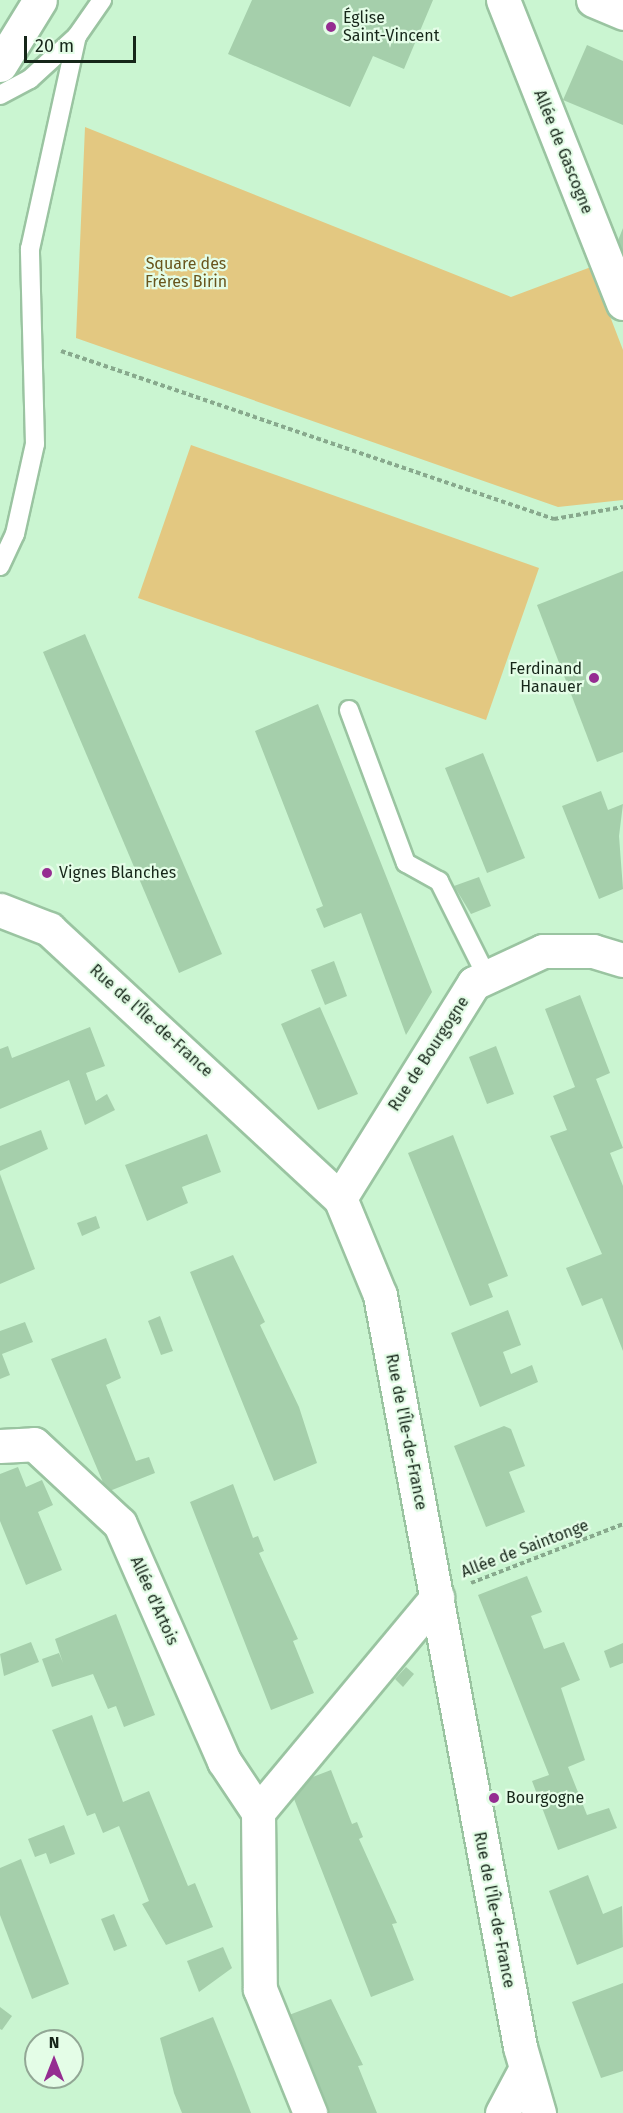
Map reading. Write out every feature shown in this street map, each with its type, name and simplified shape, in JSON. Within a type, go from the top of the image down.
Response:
[{"type":"street","points":[[0,65],[40,0]]},
{"type":"street","points":[[20,30],[51,0]]},
{"type":"street","name":"Allée de Gascogne","points":[[503,0],[623,303]]},
{"type":"street","points":[[593,0],[623,13]]},
{"type":"street","name":"Rue de l'Île-de-France","points":[[0,910],[49,929],[340,1198],[380,1295],[525,2070],[539,2113]]},
{"type":"street","name":"Rue de Bourgogne","points":[[340,1198],[474,983],[543,951],[593,951],[623,960]]},
{"type":"street","name":"Allée d'Artois","points":[[0,1446],[34,1444],[120,1524],[224,1761],[258,1812]]},
{"type":"street","points":[[310,2113],[260,1989],[258,1812],[437,1597]]},
{"type":"street","points":[[502,2113],[525,2070]]},
{"type":"lane","points":[[0,95],[30,80],[77,36],[102,0]]},
{"type":"lane","points":[[0,566],[15,534],[35,444],[30,249],[77,36]]},
{"type":"lane","points":[[349,710],[406,863],[439,881],[487,976]]},
{"type":"path","points":[[32,341],[554,519],[623,507]]},
{"type":"path","name":"Allée de Saintonge","points":[[437,1597],[623,1524]]},
{"type":"green space","name":"Square des Frères Birin","points":[[85,127],[511,297],[591,267],[623,350],[623,500],[558,507],[76,338]]},
{"type":"green space","points":[[191,445],[539,568],[486,720],[138,598]]},
{"type":"building","name":"Église Saint-Vincent","points":[[252,0],[433,0],[404,69],[373,56],[350,107],[228,54]]},
{"type":"building","points":[[587,45],[623,61],[623,125],[563,100]]},
{"type":"building","points":[[623,228],[623,259],[617,243]]},
{"type":"building","name":"Ferdinand Hanauer","points":[[623,571],[623,752],[597,762],[537,605]]},
{"type":"building","points":[[85,634],[222,954],[179,973],[43,652]]},
{"type":"building","points":[[318,704],[432,992],[406,1035],[361,913],[324,928],[316,909],[323,906],[255,731]]},
{"type":"building","points":[[483,753],[525,858],[487,873],[445,768]]},
{"type":"building","points":[[601,791],[608,810],[623,804],[619,836],[623,889],[599,899],[562,806]]},
{"type":"building","points":[[479,877],[491,906],[471,914],[454,886]]},
{"type":"building","points":[[334,961],[347,996],[325,1005],[311,970]]},
{"type":"building","points":[[580,995],[610,1073],[596,1079],[623,1148],[610,1153],[623,1186],[623,1351],[602,1298],[582,1306],[566,1268],[602,1254],[550,1136],[567,1130],[553,1096],[575,1087],[545,1009]]},
{"type":"building","points":[[320,1007],[358,1094],[318,1110],[281,1024]]},
{"type":"building","points":[[90,1027],[105,1066],[86,1073],[96,1101],[107,1094],[115,1110],[85,1125],[69,1080],[0,1109],[0,1049],[8,1046],[12,1058]]},
{"type":"building","points":[[496,1046],[514,1094],[487,1104],[469,1057]]},
{"type":"building","points":[[41,1130],[48,1149],[0,1171],[0,1146]]},
{"type":"building","points":[[207,1134],[221,1172],[182,1187],[188,1203],[147,1221],[125,1165]]},
{"type":"building","points":[[453,1135],[508,1276],[488,1284],[493,1297],[470,1306],[408,1153]]},
{"type":"building","points":[[0,1174],[35,1269],[0,1284]]},
{"type":"building","points":[[96,1216],[100,1228],[82,1236],[77,1223]]},
{"type":"building","points":[[233,1255],[265,1322],[260,1325],[299,1407],[317,1463],[274,1481],[190,1272]]},
{"type":"building","points":[[508,1310],[521,1345],[503,1352],[511,1374],[532,1365],[538,1382],[480,1407],[451,1333]]},
{"type":"building","points":[[160,1316],[173,1351],[161,1355],[148,1321]]},
{"type":"building","points":[[25,1322],[33,1342],[2,1354],[10,1375],[0,1379],[0,1331]]},
{"type":"building","points":[[106,1338],[121,1378],[106,1385],[136,1461],[149,1457],[155,1473],[107,1492],[51,1359]]},
{"type":"building","points":[[504,1426],[511,1429],[525,1466],[509,1472],[525,1512],[486,1527],[454,1446]]},
{"type":"building","points":[[18,1467],[26,1487],[42,1480],[53,1505],[38,1512],[62,1570],[26,1585],[0,1521],[0,1474]]},
{"type":"building","points":[[233,1484],[253,1538],[258,1536],[264,1551],[259,1553],[298,1639],[293,1641],[314,1693],[271,1710],[190,1502]]},
{"type":"building","points":[[527,1576],[542,1612],[531,1616],[544,1649],[564,1642],[580,1680],[561,1688],[585,1760],[568,1767],[587,1815],[609,1808],[617,1828],[558,1850],[532,1781],[549,1775],[478,1595]]},
{"type":"building","points":[[116,1614],[155,1715],[124,1727],[116,1706],[108,1709],[93,1674],[52,1687],[42,1659],[59,1653],[63,1663],[55,1639]]},
{"type":"building","points":[[31,1642],[39,1662],[4,1676],[0,1654]]},
{"type":"building","points":[[623,1643],[623,1663],[610,1668],[604,1651]]},
{"type":"building","points":[[406,1667],[414,1674],[403,1687],[395,1679]]},
{"type":"building","points":[[92,1715],[123,1802],[149,1791],[188,1886],[195,1883],[213,1927],[166,1945],[142,1904],[149,1901],[119,1826],[103,1833],[95,1813],[87,1816],[52,1730]]},
{"type":"building","points":[[331,1770],[352,1824],[357,1822],[363,1837],[359,1839],[397,1923],[392,1924],[414,1980],[371,1997],[289,1786]]},
{"type":"building","points":[[64,1825],[75,1854],[50,1864],[46,1853],[35,1857],[28,1839]]},
{"type":"building","points":[[21,1859],[69,1984],[32,1999],[0,1915],[0,1868]]},
{"type":"building","points":[[588,1875],[603,1914],[622,1906],[623,1947],[577,1965],[549,1891]]},
{"type":"building","points":[[114,1914],[127,1946],[114,1951],[101,1919]]},
{"type":"building","points":[[223,1947],[232,1968],[199,1992],[187,1961]]},
{"type":"building","points":[[623,1983],[623,2071],[601,2078],[572,2002]]},
{"type":"building","points":[[331,1999],[363,2065],[358,2066],[377,2113],[327,2113],[289,2015]]},
{"type":"building","points":[[0,2007],[12,2016],[2,2030],[0,2029]]},
{"type":"building","points":[[213,2017],[251,2113],[182,2113],[174,2093],[160,2038]]},
{"type":"place","name":"Église Saint-Vincent","points":[[331,27]]},
{"type":"place","name":"Ferdinand Hanauer","points":[[594,678]]},
{"type":"place","name":"Vignes Blanches","points":[[47,873]]},
{"type":"place","name":"Bourgogne","points":[[494,1798]]}]
